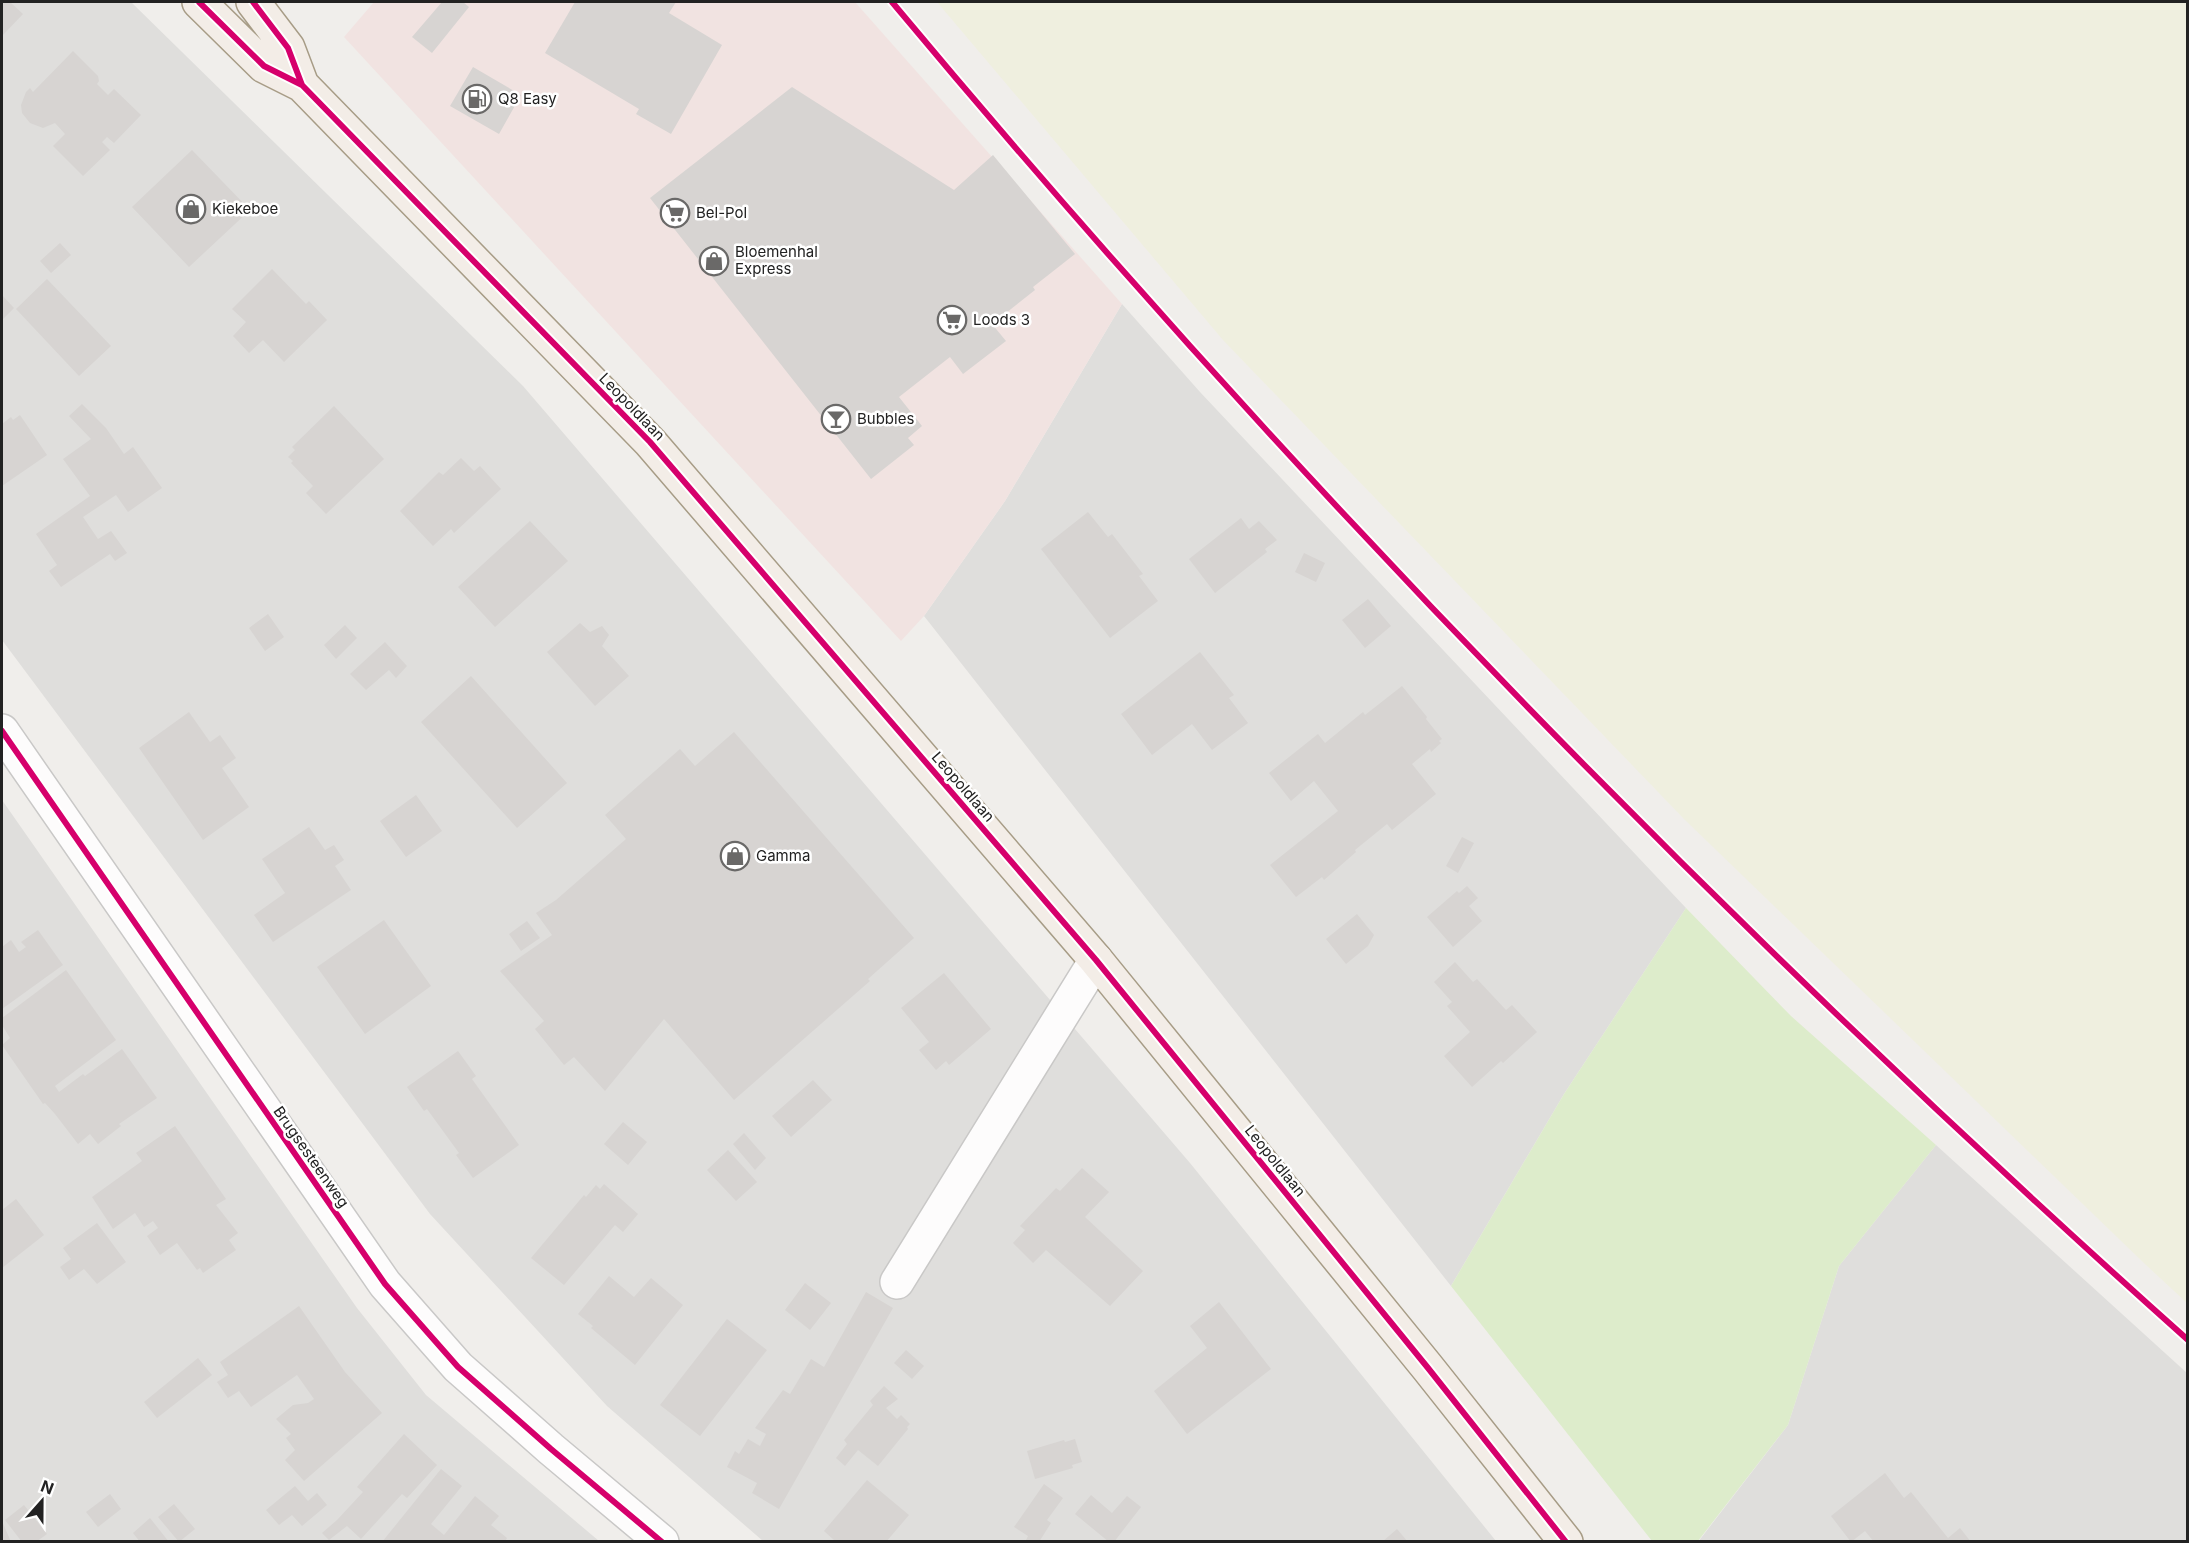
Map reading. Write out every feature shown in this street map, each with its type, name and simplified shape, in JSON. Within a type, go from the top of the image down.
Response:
[{"type":"main road","name":"Leopoldlaan","points":[[200,2],[264,66],[302,85],[650,442],[1096,960],[1428,1368],[1566,1542]]},
{"type":"main road","name":"Leopoldlaan","points":[[253,2],[288,48],[302,85]]},
{"type":"street","name":"Brugsesteenweg","points":[[2,731],[385,1284],[458,1366],[551,1449],[663,1542]]},
{"type":"street","points":[[897,1281],[1096,960]]},
{"type":"shaded area","points":[[2,2],[131,2],[523,386],[1190,1163],[1496,1541],[763,1541],[607,1406],[430,1214],[2,640]]},
{"type":"shaded area","points":[[374,2],[855,2],[1122,304],[1005,501],[924,616],[901,641],[344,37]]},
{"type":"shaded area","points":[[1122,304],[1200,392],[1686,908],[1564,1094],[1451,1286],[924,616],[1005,501]]},
{"type":"shaded area","points":[[2,800],[357,1308],[426,1395],[599,1541],[2,1541]]},
{"type":"shaded area","points":[[1936,1145],[2187,1373],[2187,1541],[1698,1542],[1788,1425],[1839,1266]]},
{"type":"green space","points":[[937,2],[2187,2],[2187,1303],[1684,819],[1223,340]]},
{"type":"green space","points":[[1686,908],[1791,1016],[1936,1145],[1839,1266],[1788,1425],[1698,1541],[1652,1541],[1451,1286],[1564,1094]]},
{"type":"building","points":[[2,2],[10,2],[23,14],[2,36]]},
{"type":"building","points":[[442,2],[463,2],[469,7],[432,53],[412,37]]},
{"type":"building","points":[[575,2],[676,2],[669,13],[722,45],[671,134],[636,114],[639,109],[545,53]]},
{"type":"building","points":[[73,51],[98,76],[97,84],[108,95],[114,89],[141,115],[114,143],[107,137],[102,142],[110,150],[83,176],[53,146],[65,134],[55,123],[43,128],[30,123],[22,113],[21,105],[26,92],[30,88],[33,92]]},
{"type":"building","points":[[473,67],[521,95],[499,134],[450,106]]},
{"type":"building","points":[[792,87],[954,190],[993,155],[1075,254],[1033,287],[1035,290],[992,324],[1006,341],[963,374],[950,357],[899,397],[922,426],[908,438],[914,445],[871,479],[650,198]]},
{"type":"building","name":"Kiekeboe","points":[[192,150],[250,210],[189,267],[132,207]]},
{"type":"building","points":[[60,243],[71,255],[51,273],[40,261]]},
{"type":"building","points":[[272,269],[306,304],[309,301],[327,320],[284,362],[263,340],[249,353],[233,336],[246,322],[232,309]]},
{"type":"building","points":[[47,279],[111,346],[79,376],[16,309]]},
{"type":"building","points":[[2,295],[14,308],[2,320]]},
{"type":"building","points":[[82,404],[106,428],[124,454],[133,447],[162,488],[128,512],[116,495],[83,517],[98,539],[111,531],[127,553],[115,561],[110,554],[61,587],[49,571],[57,565],[36,534],[90,496],[63,459],[91,439],[69,416]]},
{"type":"building","points":[[334,406],[384,459],[326,514],[306,493],[313,486],[288,457],[295,450],[292,447]]},
{"type":"building","points":[[20,415],[47,455],[2,486],[2,424],[11,417],[13,420]]},
{"type":"building","points":[[461,458],[474,471],[480,466],[501,489],[454,533],[451,529],[433,546],[400,511],[439,472],[443,475]]},
{"type":"building","points":[[1088,512],[1108,537],[1112,534],[1143,574],[1139,576],[1158,601],[1110,638],[1041,549]]},
{"type":"building","points":[[1241,518],[1249,529],[1259,521],[1277,540],[1265,549],[1267,552],[1215,593],[1189,559]]},
{"type":"building","points":[[530,521],[568,561],[495,627],[458,587]]},
{"type":"building","points":[[1304,553],[1325,563],[1316,582],[1295,572]]},
{"type":"building","points":[[1368,599],[1391,626],[1365,648],[1342,620]]},
{"type":"building","points":[[268,614],[284,637],[265,651],[249,628]]},
{"type":"building","points":[[580,623],[590,632],[602,626],[609,635],[602,646],[629,676],[595,706],[547,652]]},
{"type":"building","points":[[345,625],[357,638],[336,659],[324,645]]},
{"type":"building","points":[[385,642],[407,666],[396,678],[389,670],[366,690],[350,674]]},
{"type":"building","points":[[1200,652],[1234,695],[1229,698],[1248,723],[1212,750],[1192,724],[1152,755],[1121,714]]},
{"type":"building","points":[[471,676],[567,783],[517,828],[421,722]]},
{"type":"building","points":[[1402,686],[1442,739],[1439,741],[1441,743],[1431,752],[1430,749],[1412,764],[1436,794],[1392,830],[1387,824],[1355,850],[1356,852],[1324,880],[1322,877],[1296,897],[1270,865],[1338,811],[1314,781],[1291,801],[1269,773],[1318,734],[1325,743],[1363,712],[1365,715]]},
{"type":"building","points":[[189,712],[210,742],[220,735],[236,758],[222,768],[249,807],[203,840],[139,748]]},
{"type":"building","points":[[734,732],[914,938],[868,979],[870,981],[734,1100],[664,1019],[605,1091],[574,1057],[564,1065],[535,1029],[544,1021],[500,971],[552,935],[536,913],[556,900],[626,839],[605,815],[680,749],[695,766]]},
{"type":"building","points":[[416,795],[442,831],[406,857],[380,821]]},
{"type":"building","points":[[309,827],[325,850],[334,845],[344,860],[335,866],[351,890],[273,942],[254,915],[285,893],[262,859]]},
{"type":"building","points":[[1462,837],[1474,843],[1458,873],[1446,866]]},
{"type":"building","points":[[1467,886],[1478,898],[1469,906],[1482,921],[1453,947],[1427,917],[1457,891],[1459,893]]},
{"type":"building","points":[[1357,914],[1374,935],[1368,946],[1346,964],[1326,939]]},
{"type":"building","points":[[384,920],[431,986],[365,1034],[317,967]]},
{"type":"building","points":[[527,921],[540,938],[521,951],[509,934]]},
{"type":"building","points":[[38,930],[63,965],[2,1009],[2,947],[11,940],[19,952],[26,947],[21,942]]},
{"type":"building","points":[[1455,962],[1473,982],[1477,979],[1506,1010],[1512,1005],[1537,1032],[1472,1087],[1444,1056],[1470,1032],[1447,1006],[1452,1002],[1434,982]]},
{"type":"building","points":[[66,970],[116,1040],[55,1086],[59,1092],[122,1049],[157,1098],[119,1124],[121,1126],[98,1144],[90,1134],[78,1144],[55,1114],[45,1103],[43,1104],[2,1045],[10,1038],[2,1025],[2,1018]]},
{"type":"building","points":[[944,973],[991,1029],[949,1065],[946,1061],[936,1070],[919,1050],[929,1042],[901,1008]]},
{"type":"building","points":[[458,1051],[476,1076],[472,1079],[519,1145],[473,1178],[456,1155],[459,1153],[427,1109],[424,1111],[407,1087]]},
{"type":"building","points":[[813,1080],[832,1100],[791,1137],[772,1116]]},
{"type":"building","points":[[623,1122],[647,1142],[628,1165],[604,1144]]},
{"type":"building","points":[[175,1126],[226,1199],[216,1205],[238,1233],[229,1240],[236,1250],[203,1273],[200,1268],[197,1270],[177,1243],[160,1255],[147,1236],[158,1228],[153,1221],[144,1227],[135,1213],[113,1229],[92,1197],[142,1161],[136,1153]]},
{"type":"building","points":[[744,1133],[766,1158],[755,1170],[733,1144]]},
{"type":"building","points":[[728,1150],[757,1182],[736,1201],[707,1170]]},
{"type":"building","points":[[1082,1168],[1109,1192],[1085,1217],[1143,1271],[1110,1306],[1046,1250],[1033,1263],[1013,1243],[1025,1230],[1020,1226],[1056,1188],[1060,1191]]},
{"type":"building","points":[[604,1184],[638,1214],[623,1232],[615,1225],[564,1285],[531,1258],[584,1195],[586,1197],[596,1185],[600,1189]]},
{"type":"building","points":[[16,1199],[44,1235],[2,1268],[2,1210]]},
{"type":"building","points":[[97,1223],[126,1262],[97,1284],[84,1269],[69,1280],[60,1267],[71,1259],[63,1248]]},
{"type":"building","points":[[609,1276],[634,1297],[651,1278],[683,1305],[635,1365],[578,1314]]},
{"type":"building","points":[[805,1283],[831,1303],[810,1330],[785,1310]]},
{"type":"building","points":[[866,1292],[893,1308],[779,1509],[752,1493],[757,1483],[727,1467],[735,1451],[739,1454],[748,1439],[760,1446],[766,1434],[755,1428],[783,1390],[790,1394],[811,1359],[824,1367]]},
{"type":"building","points":[[1219,1302],[1271,1369],[1187,1434],[1154,1391],[1207,1348],[1190,1326]]},
{"type":"building","points":[[299,1306],[345,1372],[382,1413],[304,1481],[285,1460],[295,1450],[286,1438],[291,1434],[276,1419],[293,1405],[308,1403],[314,1399],[297,1375],[251,1407],[239,1391],[228,1398],[217,1382],[228,1375],[220,1362]]},
{"type":"building","points":[[727,1319],[767,1350],[700,1436],[660,1405]]},
{"type":"building","points":[[906,1350],[924,1366],[912,1379],[894,1363]]},
{"type":"building","points":[[198,1358],[212,1375],[157,1418],[144,1402]]},
{"type":"building","points":[[884,1386],[898,1399],[886,1408],[897,1419],[901,1415],[910,1424],[908,1429],[878,1466],[858,1450],[845,1466],[836,1458],[847,1444],[844,1440],[873,1405],[870,1401]]},
{"type":"building","points":[[404,1434],[437,1465],[407,1498],[402,1494],[361,1539],[347,1526],[329,1540],[322,1533],[363,1492],[357,1487]]},
{"type":"building","points":[[1075,1439],[1082,1462],[1072,1465],[1073,1468],[1035,1479],[1027,1451]]},
{"type":"building","points":[[441,1469],[462,1486],[431,1524],[444,1535],[475,1496],[499,1516],[491,1525],[507,1538],[505,1542],[382,1542]]},
{"type":"building","points":[[1885,1473],[1904,1498],[1911,1492],[1948,1538],[1960,1528],[1971,1542],[1874,1542],[1865,1531],[1851,1542],[1831,1516]]},
{"type":"building","points":[[867,1480],[909,1515],[886,1542],[836,1542],[824,1531]]},
{"type":"building","points":[[1044,1484],[1063,1498],[1047,1520],[1051,1523],[1039,1542],[1025,1542],[1028,1536],[1014,1527]]},
{"type":"building","points":[[295,1486],[308,1501],[317,1493],[327,1505],[302,1526],[292,1515],[279,1525],[266,1510]]},
{"type":"building","points":[[110,1494],[121,1509],[98,1527],[86,1512]]},
{"type":"building","points":[[1091,1495],[1112,1513],[1127,1496],[1141,1507],[1114,1542],[1109,1542],[1075,1514]]},
{"type":"building","points":[[174,1504],[195,1529],[179,1542],[158,1517]]},
{"type":"building","points":[[24,1505],[47,1534],[36,1542],[22,1542],[5,1520]]},
{"type":"building","points":[[150,1518],[169,1542],[140,1542],[133,1533]]},
{"type":"building","points":[[2,1521],[11,1542],[2,1542]]},
{"type":"building","points":[[1397,1529],[1408,1542],[1382,1542]]},
{"type":"railway","points":[[892,2],[1197,354],[1355,526],[1516,695],[1679,860],[1846,1023],[2188,1340]]},
{"type":"cycle path","points":[[199,2],[264,66],[302,85],[650,442],[1096,960],[1428,1368],[1566,1542]]},
{"type":"cycle path","points":[[253,2],[288,48],[302,85]]},
{"type":"cycle path","points":[[892,2],[1197,354],[1355,526],[1516,695],[1679,860],[1846,1023],[2188,1340]]},
{"type":"cycle path","points":[[2,731],[385,1284],[458,1367],[662,1542]]},
{"type":"place","name":"Q8 Easy","points":[[477,99]]},
{"type":"place","name":"Kiekeboe","points":[[191,209]]},
{"type":"place","name":"Bel-Pol","points":[[675,213]]},
{"type":"place","name":"Bloemenhal Express","points":[[714,261]]},
{"type":"place","name":"Loods 3","points":[[952,320]]},
{"type":"place","name":"Bubbles","points":[[836,419]]},
{"type":"place","name":"Gamma","points":[[735,856]]}]
